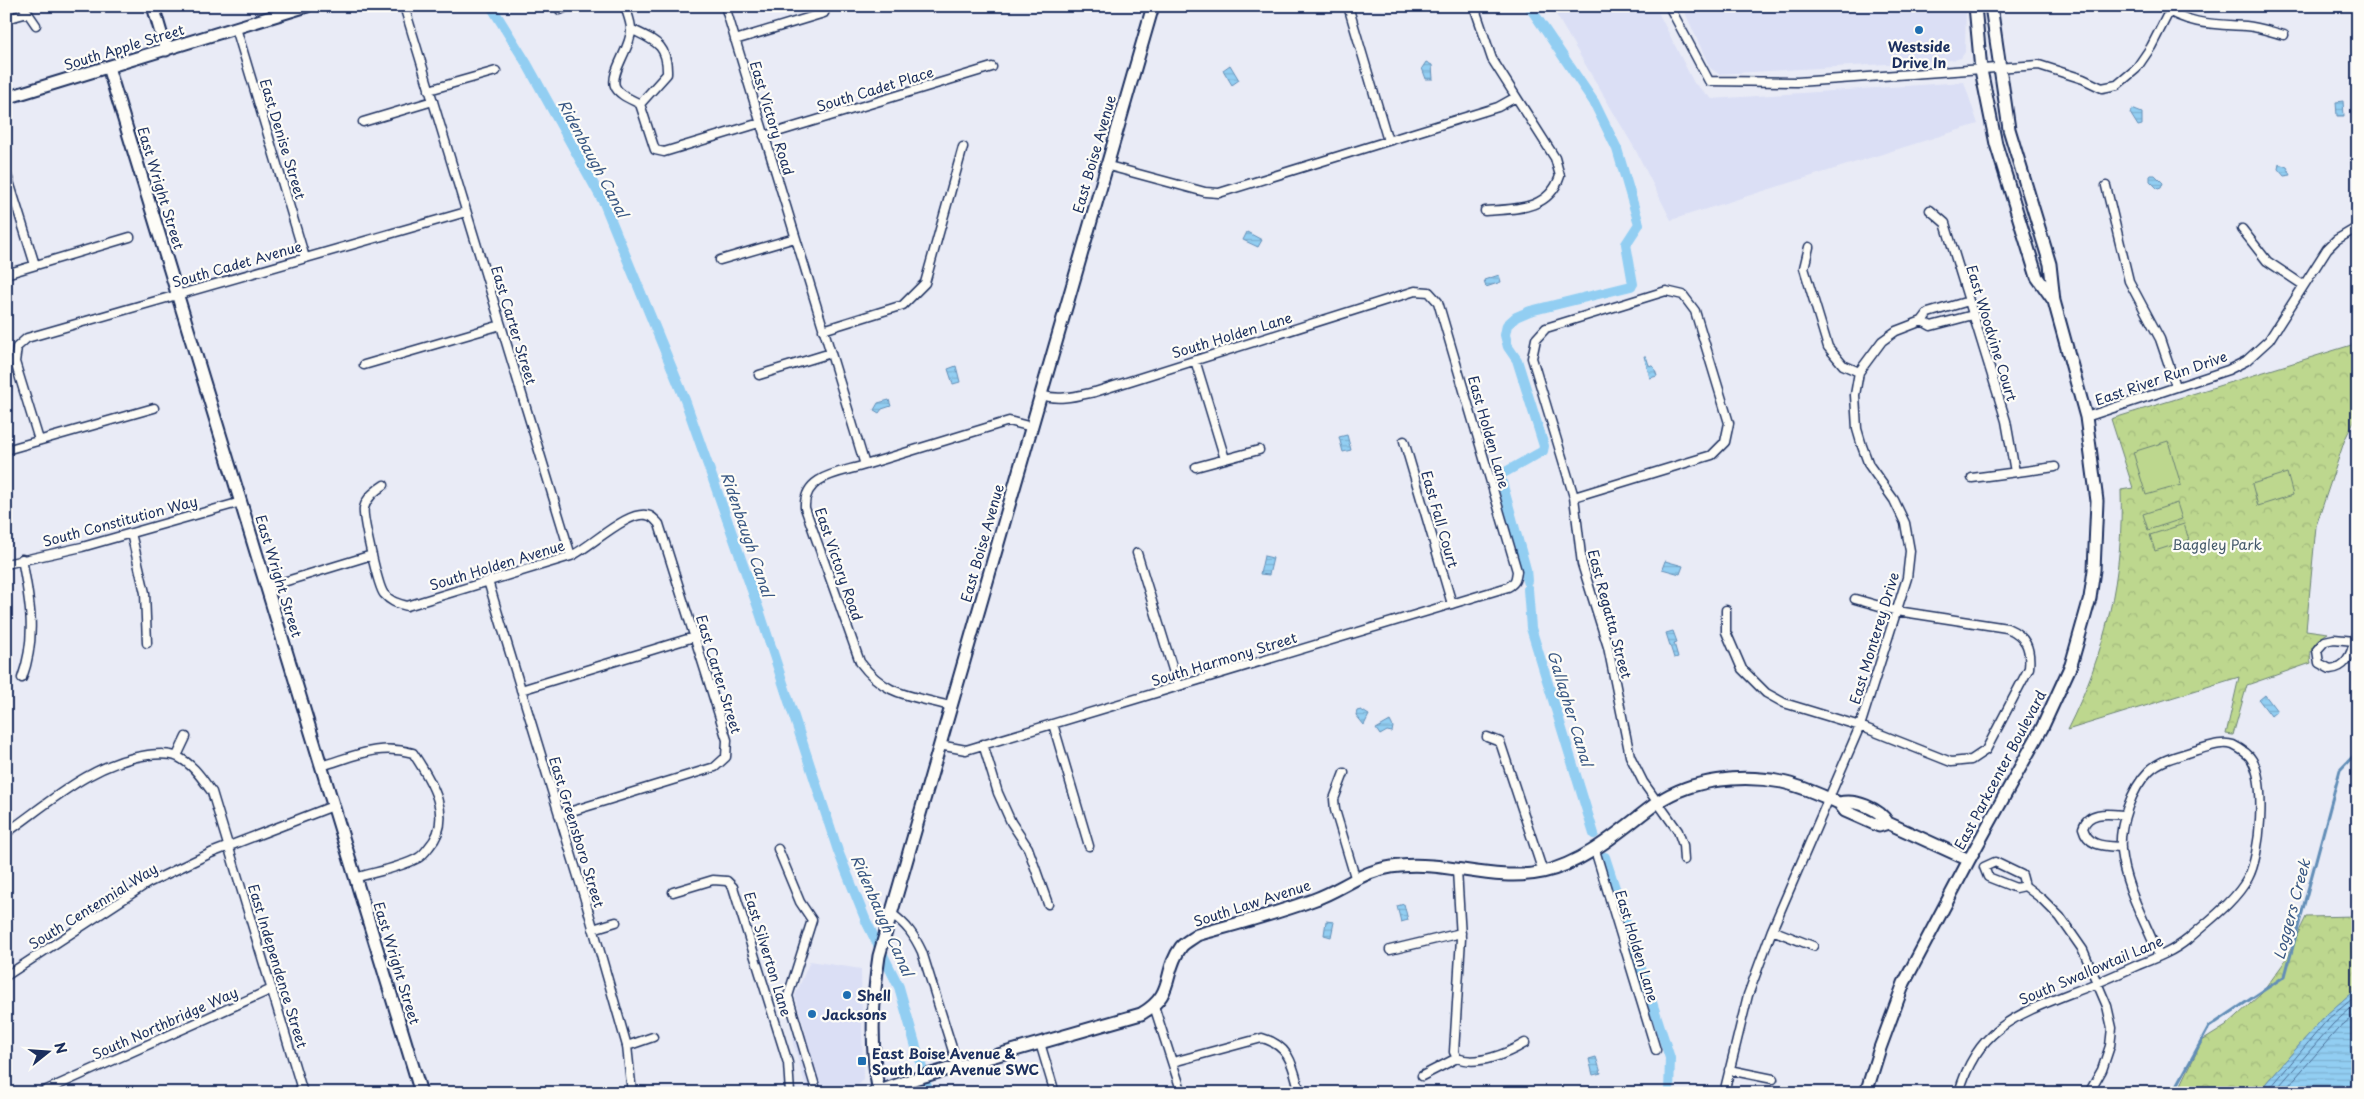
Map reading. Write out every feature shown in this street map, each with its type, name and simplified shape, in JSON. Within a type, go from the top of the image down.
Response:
[{"type":"street","points":[[153,6],[166,50]]},
{"type":"street","name":"South Apple Street","points":[[6,98],[307,6]]},
{"type":"street","name":"East Carter Street","points":[[404,6],[571,556]]},
{"type":"street","points":[[560,10],[569,6]]},
{"type":"street","points":[[625,6],[632,29],[614,85],[618,91],[640,104],[655,150],[664,152],[760,123]]},
{"type":"street","name":"East Victory Road","points":[[725,6],[865,465],[818,480],[812,484],[804,499],[808,517],[860,662],[872,678],[890,691],[950,706]]},
{"type":"street","points":[[735,40],[824,13],[827,6]]},
{"type":"street","name":"East Boise Avenue","points":[[877,1092],[872,1029],[874,991],[879,956],[1032,427],[1105,165],[1153,6]]},
{"type":"street","points":[[1348,6],[1388,141]]},
{"type":"street","points":[[1474,6],[1492,59],[1555,158],[1560,176],[1550,196],[1540,202],[1516,209],[1485,211]]},
{"type":"street","points":[[1669,6],[1709,82],[1797,82],[2039,65],[2083,79],[2102,88],[2117,85],[2136,69],[2151,47],[2170,9]]},
{"type":"street","name":"East Parkcenter Boulevard","points":[[1975,6],[1981,70],[1996,144],[2036,277],[2054,301]]},
{"type":"street","name":"East Parkcenter Boulevard","points":[[1866,1093],[1904,983],[1968,860],[2042,728],[2071,666],[2090,598],[2094,570],[2097,501],[2086,417],[2054,301],[2050,264],[2010,129],[1999,68],[1991,6]]},
{"type":"street","points":[[2160,6],[2170,9],[2190,22],[2225,26],[2248,26],[2284,34]]},
{"type":"street","points":[[6,19],[25,10],[36,24]]},
{"type":"street","name":"East Denise Street","points":[[236,28],[305,258]]},
{"type":"street","points":[[632,29],[655,41],[668,59],[667,74],[640,104]]},
{"type":"street","name":"East Wright Street","points":[[108,67],[421,1093]]},
{"type":"street","name":"South Cadet Place","points":[[764,136],[992,67]]},
{"type":"street","points":[[429,90],[496,70]]},
{"type":"street","points":[[1105,165],[1205,192],[1219,194],[1498,107],[1516,97]]},
{"type":"street","points":[[362,122],[433,101]]},
{"type":"street","points":[[823,330],[903,305],[924,283],[963,147]]},
{"type":"street","points":[[6,172],[35,265]]},
{"type":"street","points":[[2106,186],[2129,281],[2160,340],[2176,386]]},
{"type":"street","name":"East Woodvine Court","points":[[1930,210],[1945,223],[2006,421],[2015,472]]},
{"type":"street","name":"South Cadet Avenue","points":[[39,440],[16,362],[17,347],[27,338],[466,212]]},
{"type":"street","name":"East River Run Drive","points":[[2086,417],[2228,370],[2246,362],[2269,340],[2331,244],[2347,232],[2358,228]]},
{"type":"street","points":[[2242,229],[2267,261],[2303,285]]},
{"type":"street","points":[[6,274],[130,237]]},
{"type":"street","points":[[720,260],[795,238]]},
{"type":"street","points":[[1810,247],[1804,268],[1828,347],[1843,364],[1859,372]]},
{"type":"street","name":"South Holden Lane","points":[[1041,395],[1051,398],[1069,398],[1415,291],[1429,292]]},
{"type":"street","name":"East Holden Lane","points":[[1429,292],[1438,302],[1444,320],[1516,571],[1514,583]]},
{"type":"street","name":"East Regatta Street","points":[[1574,497],[1712,455],[1725,442],[1729,423],[1695,311],[1683,295],[1675,292],[1666,292],[1546,328],[1536,339],[1532,358],[1574,497],[1582,564],[1608,648],[1624,734],[1636,770],[1678,831],[1683,845],[1684,860]]},
{"type":"street","name":"East Monterey Drive","points":[[1724,1093],[1748,994],[1772,930],[1827,798],[1860,726],[1907,578],[1910,552],[1905,523],[1894,500],[1869,465],[1857,429],[1855,395],[1859,372],[1882,341],[1896,331],[1922,321],[1928,313],[1969,301]]},
{"type":"street","name":"East Monterey Drive","points":[[1922,321],[1931,326],[1973,315]]},
{"type":"street","points":[[364,365],[501,325]]},
{"type":"street","points":[[759,375],[831,353]]},
{"type":"street","points":[[1195,360],[1225,459]]},
{"type":"street","points":[[6,450],[154,408]]},
{"type":"street","points":[[865,465],[1009,421],[1032,427]]},
{"type":"street","name":"East Fall Court","points":[[1404,441],[1452,604]]},
{"type":"street","points":[[1196,467],[1260,450]]},
{"type":"street","points":[[1972,478],[2055,467]]},
{"type":"street","name":"South Holden Avenue","points":[[384,485],[369,496],[363,509],[382,592],[394,603],[407,606],[571,556],[626,520],[641,514],[651,516]]},
{"type":"street","name":"South Constitution Way","points":[[6,564],[82,547],[241,502]]},
{"type":"street","name":"East Carter Street","points":[[560,815],[715,766],[726,757],[727,740],[659,524],[651,516]]},
{"type":"street","points":[[131,533],[144,586],[147,643]]},
{"type":"street","points":[[1137,553],[1178,686]]},
{"type":"street","points":[[267,587],[372,555]]},
{"type":"street","points":[[22,559],[31,606],[32,632],[29,660],[22,678]]},
{"type":"street","name":"East Greensboro Street","points":[[488,581],[560,815],[627,1046],[632,1093]]},
{"type":"street","name":"South Harmony Street","points":[[939,745],[966,750],[1452,604],[1514,583]]},
{"type":"street","points":[[1726,610],[1726,632],[1742,669],[1753,681],[1784,703],[1860,726],[1951,762],[1971,760],[1986,750],[2029,668],[2030,653],[2026,641],[2016,632],[2007,628],[1897,611],[1855,599]]},
{"type":"street","points":[[2354,641],[2325,641],[2317,650],[2319,663],[2330,669],[2343,665],[2353,649],[2358,630]]},
{"type":"street","points":[[521,690],[694,637]]},
{"type":"street","points":[[1053,724],[1089,846]]},
{"type":"street","points":[[6,833],[89,774],[113,763],[160,754],[177,756],[186,737]]},
{"type":"street","points":[[1487,737],[1500,742],[1544,872]]},
{"type":"street","points":[[983,744],[998,793],[1011,822],[1028,848],[1048,904]]},
{"type":"street","name":"South Swallowtail Lane","points":[[1958,1093],[1962,1080],[1981,1044],[1999,1027],[2022,1012],[2097,983],[2180,946],[2235,895],[2248,879],[2256,861],[2260,830],[2258,774],[2251,759],[2231,744],[2214,745],[2174,757],[2149,771],[2125,815]]},
{"type":"street","points":[[321,766],[377,749],[395,748],[413,753],[430,778],[436,793],[441,824],[437,838],[420,858],[355,878]]},
{"type":"street","name":"East Independence Street","points":[[177,756],[197,770],[212,792],[303,1093]]},
{"type":"street","points":[[1344,773],[1334,799],[1335,810],[1355,878]]},
{"type":"street","name":"South Law Avenue","points":[[1154,1006],[1166,990],[1173,965],[1182,946],[1197,936],[1315,900],[1355,878],[1399,866],[1418,865],[1505,875],[1544,872],[1595,850],[1658,803],[1676,791],[1692,785],[1743,779],[1781,782],[1839,803],[1850,800],[1883,814],[1888,823],[1968,860]]},
{"type":"street","name":"South Centennial Way","points":[[6,976],[148,883],[228,847],[333,806]]},
{"type":"street","points":[[2121,847],[2092,842],[2085,836],[2083,828],[2090,817],[2099,814],[2125,815],[2121,847],[2127,877],[2159,956]]},
{"type":"street","points":[[778,849],[800,902],[812,920],[788,996],[817,1093]]},
{"type":"street","name":"East Holden Lane","points":[[1595,850],[1656,1050]]},
{"type":"street","points":[[1968,860],[1984,867],[1988,877],[2016,888],[2025,886]]},
{"type":"street","points":[[1984,867],[1995,862],[2022,875],[2025,886],[2042,899],[2060,917],[2083,950],[2106,1006],[2112,1028],[2110,1046],[2102,1070],[2089,1093]]},
{"type":"street","points":[[1457,870],[1461,934],[1452,1045],[1457,1058]]},
{"type":"street","name":"East Silverton Lane","points":[[672,892],[713,880],[727,881],[733,887],[788,1063],[790,1093]]},
{"type":"street","points":[[892,914],[905,923],[918,944],[958,1067]]},
{"type":"street","points":[[593,929],[616,922]]},
{"type":"street","points":[[1772,930],[1813,946]]},
{"type":"street","points":[[1390,950],[1461,934]]},
{"type":"street","name":"South Northbridge Way","points":[[40,1093],[272,989]]},
{"type":"street","points":[[877,1092],[914,1078],[1141,1014],[1154,1006],[1174,1062],[1182,1093]]},
{"type":"street","points":[[627,1046],[653,1037]]},
{"type":"street","points":[[1174,1062],[1262,1038],[1276,1042],[1285,1051],[1292,1062],[1300,1093]]},
{"type":"street","points":[[1040,1043],[1055,1093]]},
{"type":"street","points":[[1422,1076],[1457,1058],[1471,1061],[1509,1052],[1525,1044]]},
{"type":"street","points":[[1729,1070],[1773,1080]]},
{"type":"shaded area","points":[[1551,6],[1655,6],[1694,83],[1712,99],[1964,82],[1978,124],[1671,220],[1635,149]]},
{"type":"shaded area","points":[[1682,6],[1966,6],[1965,52],[1961,58],[1954,60],[1719,74],[1710,68]]},
{"type":"shaded area","points":[[810,961],[861,969],[863,1080],[858,1085],[834,1093],[808,1093],[792,1039],[806,1034],[795,996]]},
{"type":"green space","name":"Baggley Park","points":[[2358,343],[2358,413],[2345,439],[2316,526],[2306,630],[2328,633],[2314,645],[2310,658],[2311,663],[2247,685],[2233,735],[2226,734],[2239,677],[2067,730],[2092,673],[2109,613],[2119,552],[2121,490],[2133,488],[2111,419]]},
{"type":"green space","points":[[2168,441],[2181,485],[2146,495],[2133,452]]},
{"type":"green space","points":[[2287,473],[2293,495],[2258,506],[2252,484]]},
{"type":"green space","points":[[2177,503],[2182,519],[2148,530],[2143,514]]},
{"type":"green space","points":[[2184,524],[2189,540],[2155,551],[2150,535]]},
{"type":"green space","points":[[2358,916],[2358,987],[2325,1016],[2266,1083],[2261,1093],[2177,1093],[2202,1041],[2226,1026],[2262,993],[2283,964],[2306,917]]},
{"type":"water","points":[[1426,62],[1432,65],[1433,79],[1426,79],[1422,68]]},
{"type":"water","points":[[1230,65],[1239,80],[1232,85],[1223,70]]},
{"type":"water","points":[[2343,101],[2344,116],[2337,116],[2336,102]]},
{"type":"water","points":[[2132,109],[2142,113],[2142,125],[2138,126],[2130,113]]},
{"type":"water","points":[[2279,164],[2287,167],[2291,175],[2284,176],[2278,169]]},
{"type":"water","points":[[2150,175],[2155,175],[2163,183],[2161,188],[2158,189],[2150,181]]},
{"type":"water","points":[[1247,232],[1262,240],[1258,247],[1243,240]]},
{"type":"water","points":[[1499,275],[1501,282],[1486,287],[1484,280]]},
{"type":"water","points":[[1644,356],[1646,356],[1649,365],[1654,367],[1657,376],[1650,378]]},
{"type":"water","points":[[956,366],[960,382],[953,384],[948,369]]},
{"type":"water","points":[[889,400],[891,406],[882,409],[879,413],[874,410],[878,403]]},
{"type":"water","points":[[1347,435],[1351,450],[1343,452],[1339,437]]},
{"type":"water","points":[[1264,556],[1273,558],[1269,575],[1260,574]]},
{"type":"water","points":[[1665,561],[1683,566],[1680,574],[1662,569]]},
{"type":"water","points":[[1673,631],[1677,642],[1674,643],[1678,657],[1674,658],[1666,633]]},
{"type":"water","points":[[2265,695],[2277,711],[2271,716],[2259,700]]},
{"type":"water","points":[[1361,710],[1369,715],[1364,725],[1356,715],[1357,711]]},
{"type":"water","points":[[1390,721],[1393,727],[1392,732],[1387,731],[1380,735],[1376,729]]},
{"type":"water","points":[[1404,904],[1408,920],[1401,922],[1397,906]]},
{"type":"water","points":[[1326,921],[1334,922],[1331,937],[1324,935]]},
{"type":"water","points":[[2358,987],[2358,1093],[2261,1093],[2266,1083],[2325,1016]]},
{"type":"water","points":[[1596,1057],[1601,1073],[1593,1075],[1589,1059]]},
{"type":"waterway","name":"Ridenbaugh Canal","points":[[491,6],[527,64],[604,203],[685,400],[760,613],[838,851],[866,921],[899,987],[929,1093]]},
{"type":"waterway","name":"Gallagher Canal","points":[[1527,581],[1526,569],[1500,475],[1543,451],[1544,446],[1517,360],[1508,347],[1505,335],[1507,325],[1516,317],[1530,311],[1631,286],[1633,284],[1626,244],[1639,224],[1617,149],[1594,102],[1529,6]]},
{"type":"waterway","name":"Gallagher Canal","points":[[1528,589],[1531,628],[1594,834]]},
{"type":"waterway","name":"Loggers Creek","points":[[2173,1093],[2209,1027],[2285,976],[2340,770],[2358,751]]},
{"type":"waterway","name":"Gallagher Canal","points":[[1605,857],[1670,1058],[1669,1093]]},
{"type":"place","name":"Westside Drive In","points":[[1919,30]]},
{"type":"place","name":"Shell","points":[[847,995]]},
{"type":"place","name":"Jacksons","points":[[812,1014]]},
{"type":"place","name":"East Boise Avenue & South Law Avenue SWC","points":[[862,1061]]}]
